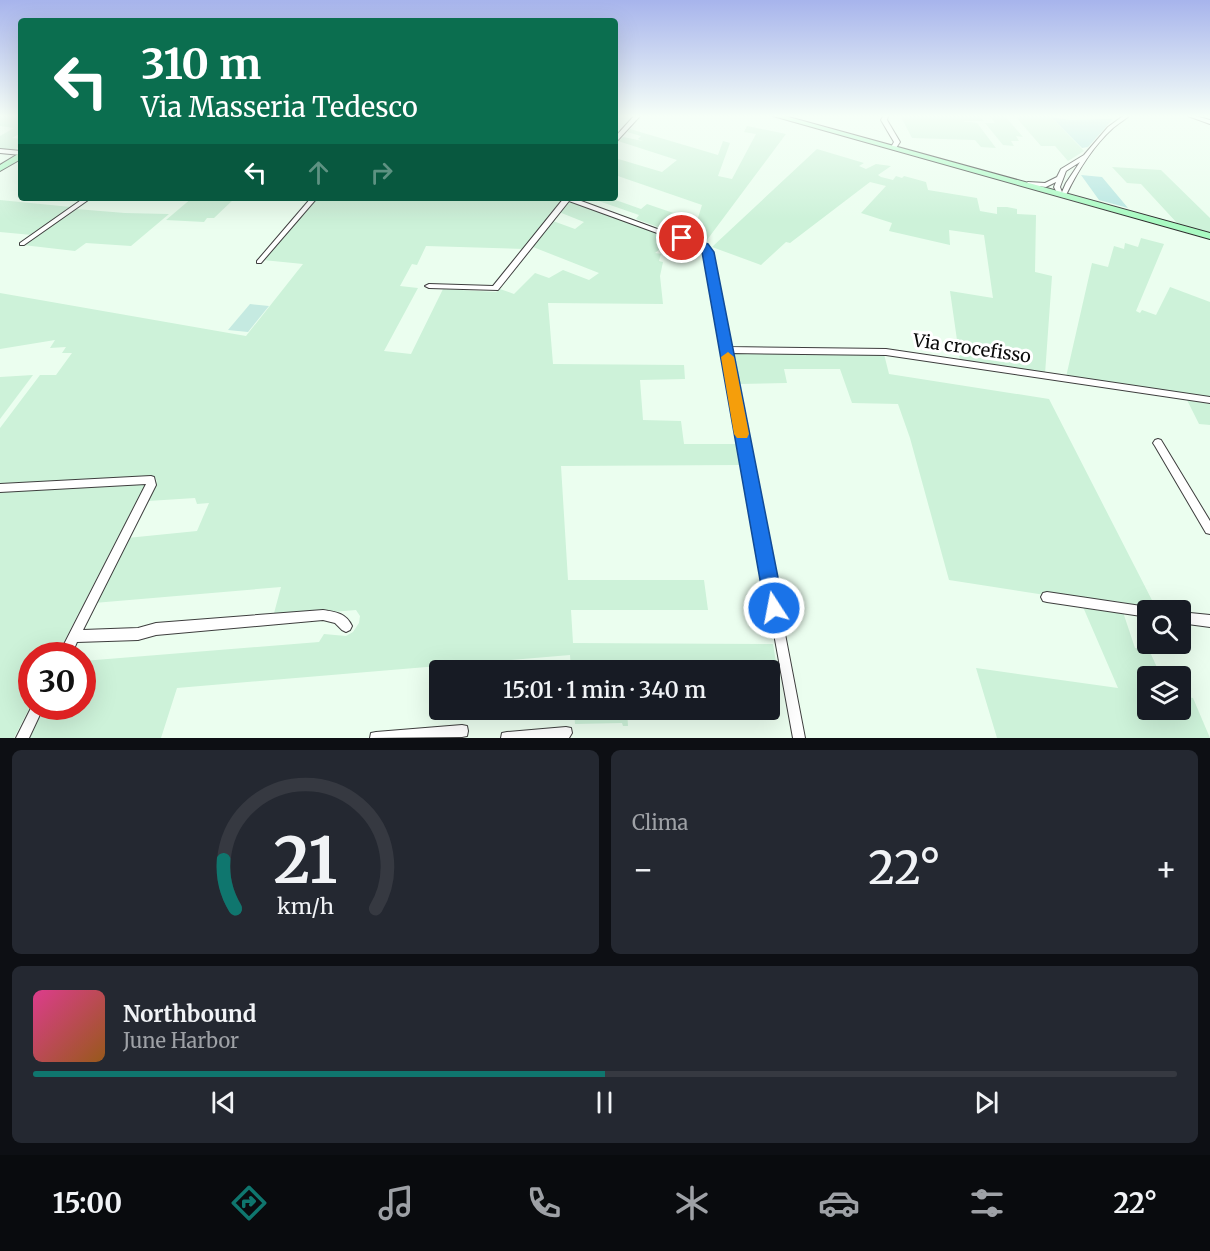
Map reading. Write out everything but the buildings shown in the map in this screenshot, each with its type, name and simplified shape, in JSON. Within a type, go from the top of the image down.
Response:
[{"type":"street","points":[[906,150],[1210,236]]},
{"type":"street","points":[[1062,193],[1070,177],[1080,168],[1091,150]]},
{"type":"street","points":[[0,151],[18,154]]},
{"type":"street","points":[[0,169],[18,156]]},
{"type":"street","points":[[1062,193],[1057,189],[1058,179],[1063,170],[1086,156]]},
{"type":"street","points":[[1028,184],[1046,184],[1058,179]]},
{"type":"street","points":[[22,244],[84,201]]},
{"type":"street","points":[[259,262],[311,201]]},
{"type":"street","points":[[429,286],[495,288],[565,201]]},
{"type":"street","points":[[576,201],[707,249],[799,738]]},
{"type":"street","name":"Via crocefisso","points":[[726,350],[886,352],[1210,400]]},
{"type":"street","points":[[1158,442],[1210,530]]},
{"type":"street","points":[[0,488],[151,480],[151,485],[71,642]]},
{"type":"street","points":[[1047,597],[1137,610]]},
{"type":"street","points":[[73,637],[142,633],[156,628],[323,615],[338,618],[346,626]]},
{"type":"street","points":[[1191,618],[1210,621]]},
{"type":"street","points":[[22,738],[31,720]]},
{"type":"street","points":[[376,738],[462,730]]},
{"type":"street","points":[[507,738],[566,733]]},
{"type":"green space","points":[[647,150],[703,150],[718,155],[720,150],[727,150],[718,176],[732,179],[747,150],[774,150],[704,244],[636,219],[639,215],[599,201],[618,201],[641,209],[647,204],[697,221],[702,205],[618,176],[618,159],[662,172],[677,160]]},
{"type":"green space","points":[[815,150],[864,163],[859,166],[866,169],[876,164],[891,166],[878,175],[893,180],[896,176],[902,178],[904,176],[926,182],[928,190],[977,198],[980,211],[997,214],[997,207],[1007,207],[1017,209],[1017,214],[1036,215],[1035,272],[1052,276],[1045,374],[960,361],[950,291],[993,298],[984,235],[949,230],[950,245],[889,231],[892,223],[861,213],[886,186],[870,182],[790,243],[786,242],[761,265],[712,247]]},
{"type":"green space","points":[[1059,150],[1084,151],[1068,161]]},
{"type":"green space","points":[[1112,167],[1161,170],[1210,218],[1210,233],[1177,223],[1141,184],[1127,183]]},
{"type":"green space","points":[[0,200],[71,207],[32,235],[0,232]]},
{"type":"green space","points":[[188,201],[232,201],[214,218],[207,218],[204,222],[166,220]]},
{"type":"green space","points":[[314,201],[561,201],[524,249],[426,246],[417,265],[412,264],[400,286],[418,288],[384,351],[411,354],[443,289],[496,292],[500,289],[514,294],[535,273],[549,278],[563,270],[589,280],[599,273],[533,247],[553,221],[575,229],[584,222],[559,212],[568,201],[673,238],[655,253],[661,254],[659,261],[663,262],[660,276],[663,304],[548,303],[553,364],[684,365],[685,379],[640,380],[643,420],[681,421],[684,444],[738,444],[741,465],[561,466],[568,580],[704,580],[708,610],[571,610],[573,643],[773,644],[776,660],[570,660],[570,655],[510,660],[429,660],[429,667],[177,688],[161,738],[27,738],[36,720],[96,720],[96,660],[319,642],[324,634],[346,636],[353,632],[359,623],[360,616],[356,610],[273,617],[281,587],[94,603],[127,538],[197,531],[209,503],[197,504],[195,498],[148,501],[157,481],[154,477],[0,486],[0,428],[40,375],[56,375],[72,353],[62,353],[66,347],[50,348],[55,340],[0,349],[0,293],[246,336],[303,264],[263,260]]},
{"type":"green space","points":[[76,209],[169,214],[131,246],[86,243],[75,251],[23,245]]},
{"type":"green space","points":[[1141,238],[1164,244],[1136,311],[1140,313],[1142,310],[1156,315],[1170,287],[1210,302],[1210,398],[1066,377],[1092,263],[1108,267],[1114,246],[1124,249],[1125,243],[1138,247]]},
{"type":"green space","points":[[732,353],[884,354],[889,374],[1049,399],[1152,600],[1137,600],[1137,605],[1108,600],[1110,605],[949,580],[910,438],[898,404],[852,403],[840,369],[784,369],[787,383],[738,384]]},
{"type":"green space","points":[[33,375],[0,419],[0,377]]},
{"type":"green space","points":[[1187,400],[1210,404],[1210,425],[1199,424]]},
{"type":"green space","points":[[146,483],[64,642],[18,642],[18,720],[23,720],[14,738],[0,738],[0,492]]},
{"type":"green space","points":[[1083,607],[1122,609],[1137,648],[1137,654],[1151,654],[1156,666],[1137,666],[1137,720],[1191,720],[1191,698],[1193,698],[1210,738],[997,738],[976,668],[1118,688]]},
{"type":"green space","points":[[575,720],[628,720],[628,726],[623,726],[622,723],[575,724]]},
{"type":"shaded area","points":[[1081,175],[1102,177],[1128,208],[1099,200]]},
{"type":"shaded area","points":[[250,304],[269,306],[248,332],[228,330]]},
{"type":"slow traffic","points":[[728,357],[742,434]]},
{"type":"route","points":[[682,238],[704,246],[708,252],[774,608]]}]
